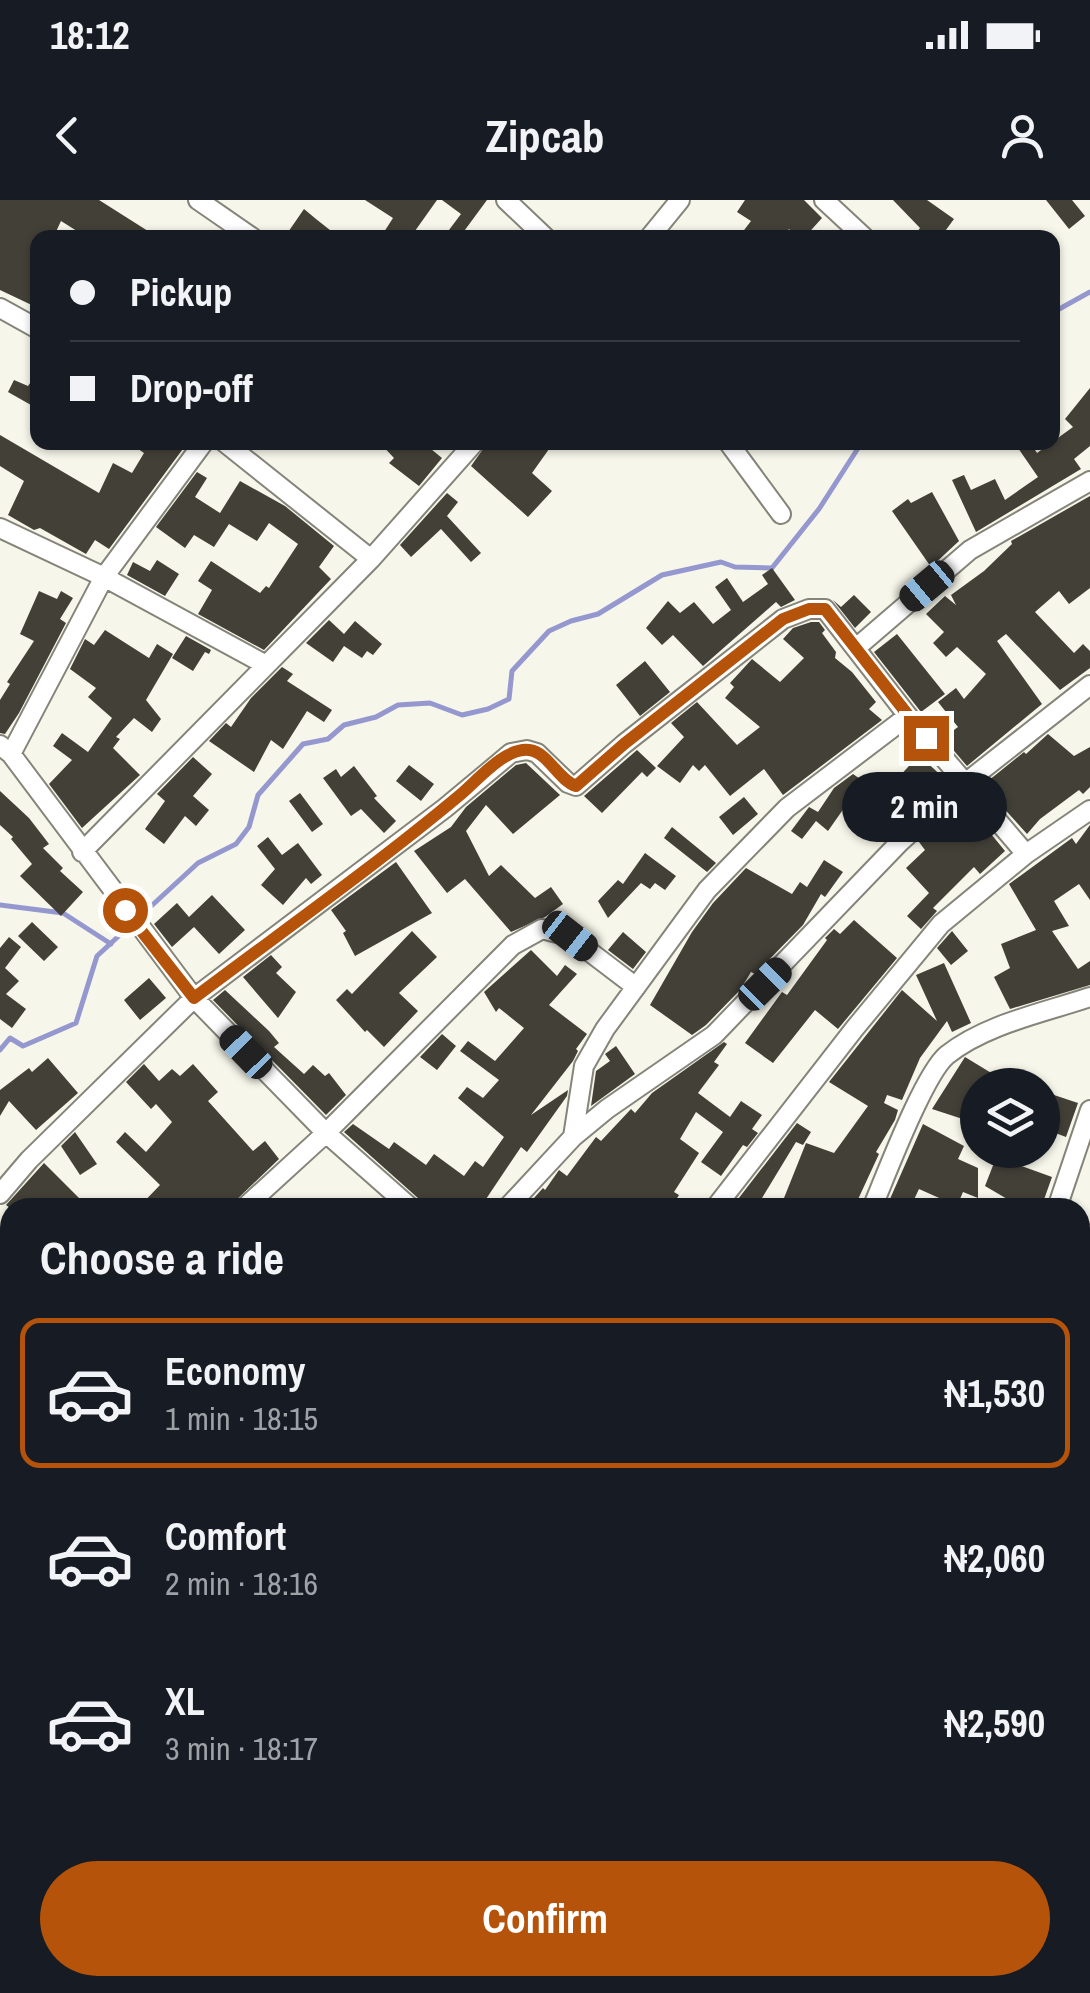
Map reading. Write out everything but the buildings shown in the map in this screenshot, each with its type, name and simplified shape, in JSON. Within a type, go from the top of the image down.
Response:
[{"type":"street","points":[[198,200],[241,230]]},
{"type":"street","points":[[506,200],[538,230]]},
{"type":"street","points":[[656,230],[680,200]]},
{"type":"street","points":[[824,200],[856,230]]},
{"type":"street","points":[[0,308],[30,325]]},
{"type":"street","points":[[198,450],[104,577],[5,750],[194,998],[326,1133],[400,1198]]},
{"type":"street","points":[[234,450],[371,559]]},
{"type":"street","points":[[82,852],[371,559],[468,450]]},
{"type":"street","points":[[734,450],[781,514]]},
{"type":"street","points":[[856,648],[970,550],[1090,481]]},
{"type":"street","points":[[0,528],[104,577],[266,665]]},
{"type":"street","points":[[0,1194],[29,1160],[194,998],[445,808],[511,753],[537,753],[576,786],[783,619],[809,609],[825,609],[908,716],[1026,854]]},
{"type":"street","points":[[516,1198],[608,1108],[714,1035],[900,842],[964,784],[1090,685]]},
{"type":"street","points":[[574,1137],[584,1066],[707,890],[787,808],[908,716]]},
{"type":"street","points":[[724,1198],[941,924],[1026,854],[1090,810]]},
{"type":"street","points":[[255,1198],[326,1133],[513,945],[542,928],[570,936],[636,987]]},
{"type":"street","points":[[876,1198],[921,1097],[944,1058],[976,1036],[1090,997]]},
{"type":"street","points":[[1060,1198],[1090,1110]]},
{"type":"waterway","points":[[1060,309],[1090,292]]},
{"type":"waterway","points":[[0,1050],[10,1038],[23,1046],[76,1023],[97,956],[198,863],[236,844],[249,827],[258,795],[303,744],[328,739],[344,725],[376,717],[398,705],[430,703],[462,715],[488,709],[509,699],[512,671],[549,631],[598,614],[662,575],[721,562],[735,567],[772,568],[819,509],[857,450]]},
{"type":"waterway","points":[[0,905],[63,913],[111,944]]},
{"type":"route","points":[[125,910],[194,998],[445,808],[511,753],[537,753],[568,783],[576,786],[585,782],[624,744],[783,619],[809,609],[825,609],[926,738]]}]
